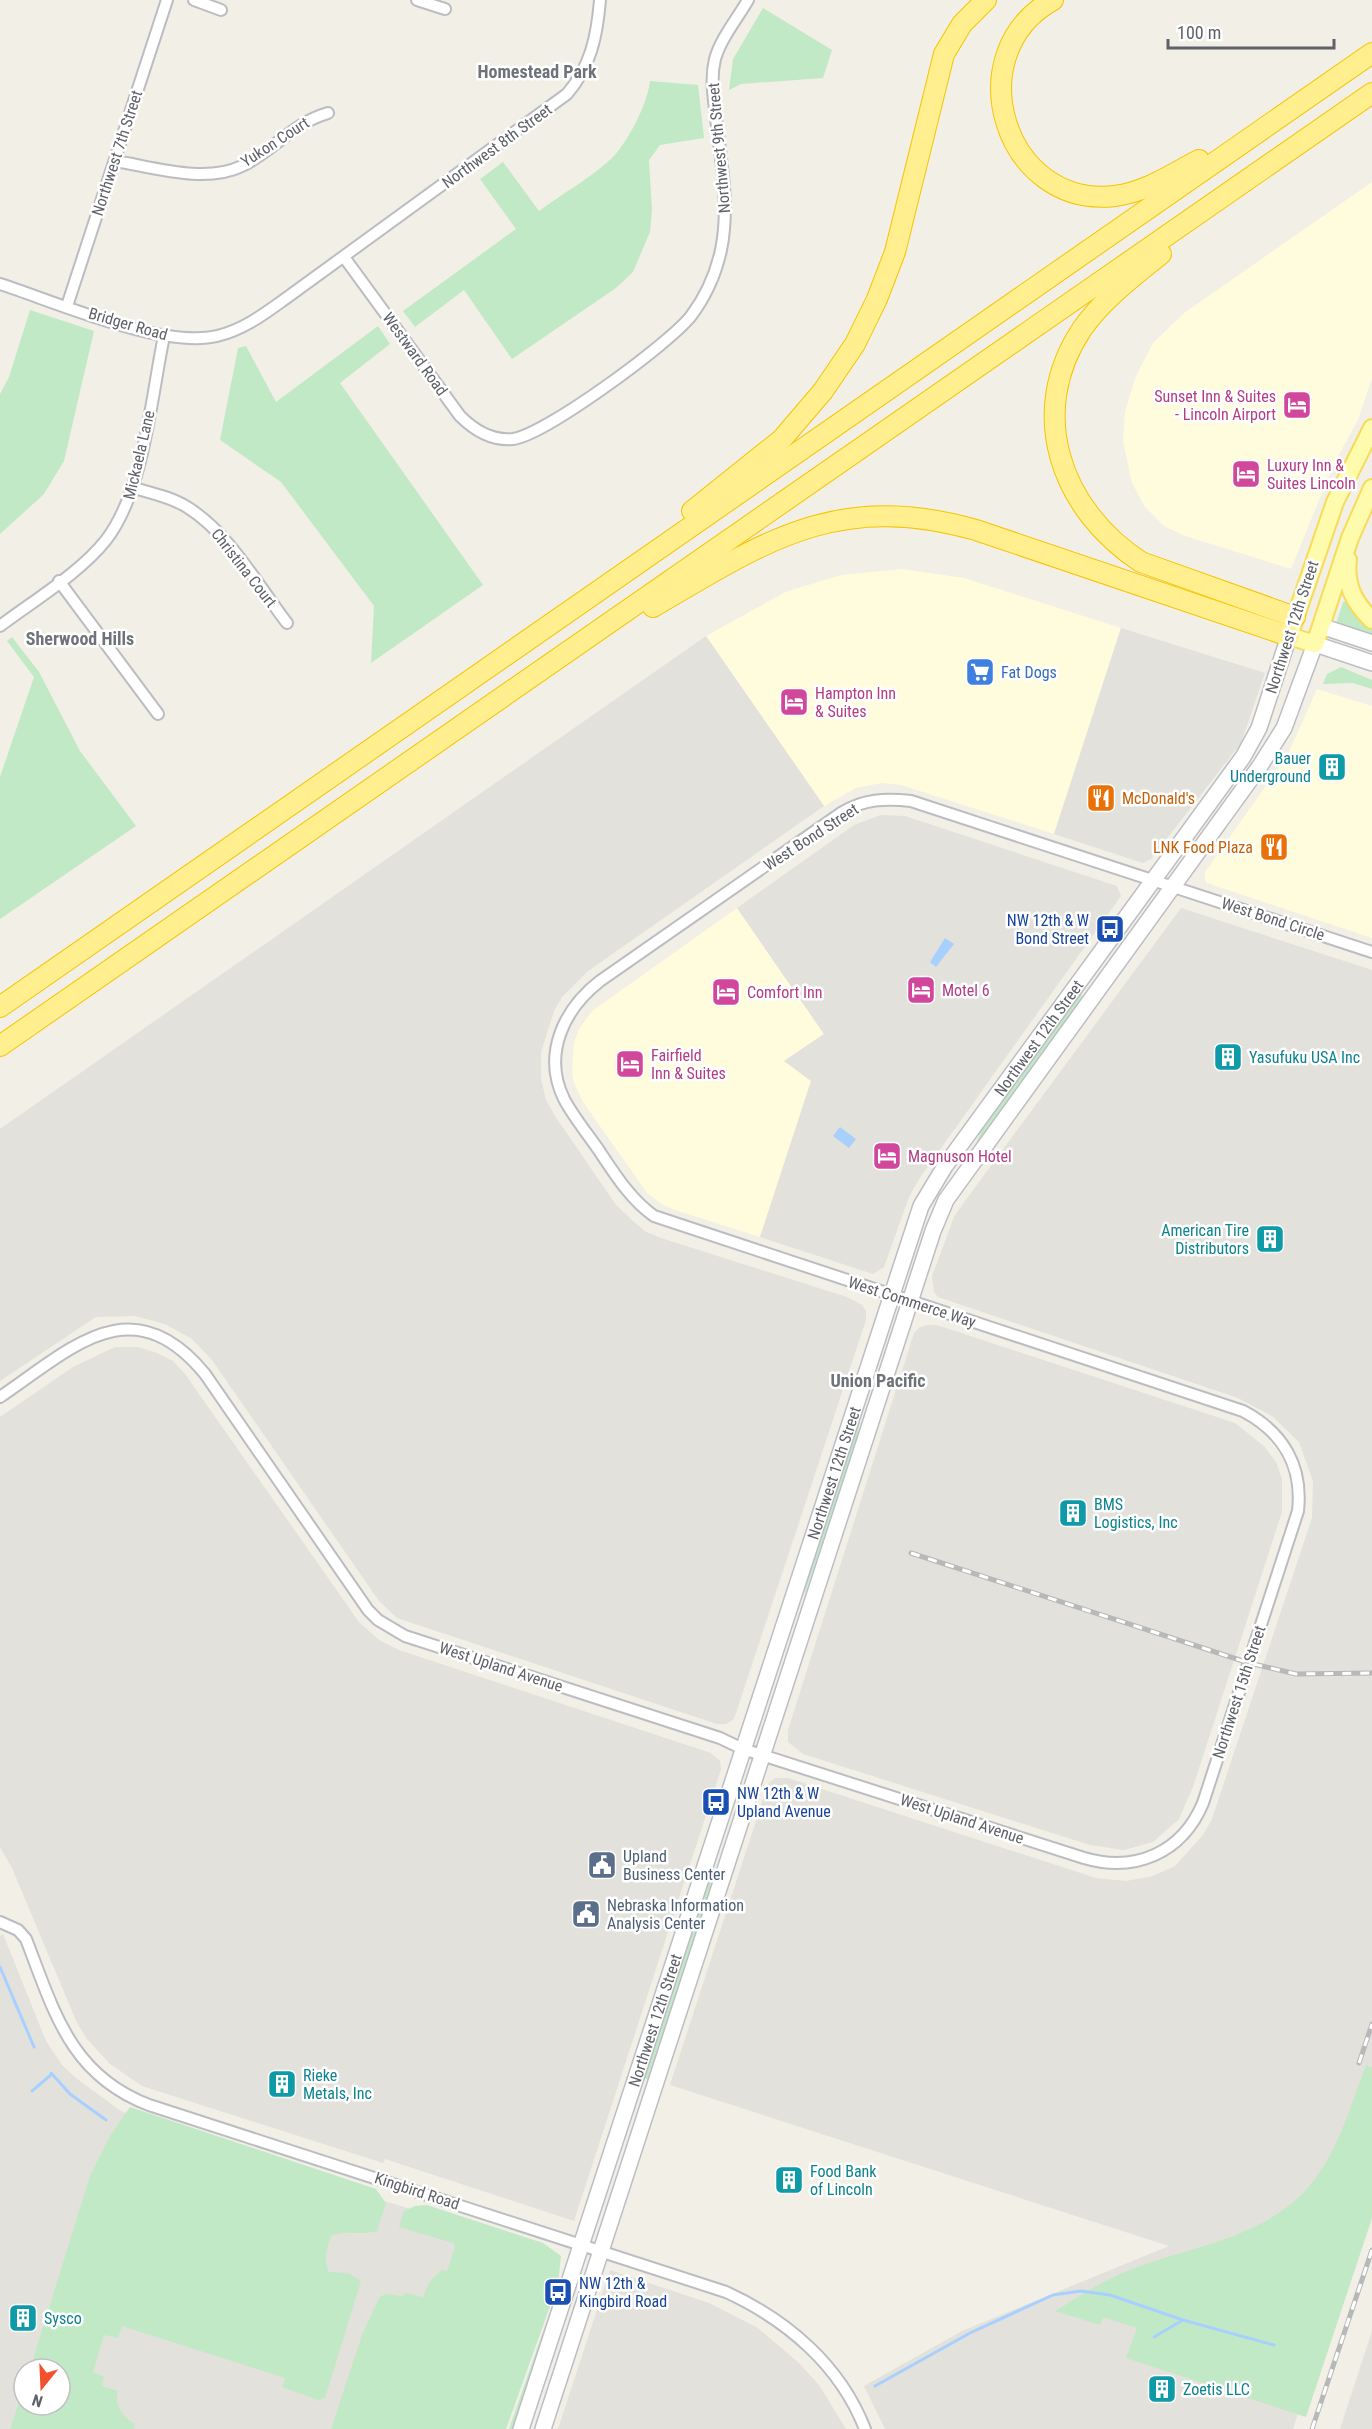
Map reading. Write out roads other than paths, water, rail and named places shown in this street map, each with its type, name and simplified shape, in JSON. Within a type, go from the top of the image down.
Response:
[{"type":"highway","points":[[505,657],[782,439],[841,368],[867,321],[895,252],[944,54],[962,24],[986,0]]},
{"type":"highway","points":[[1053,0],[1033,15],[1013,42],[1003,71],[1001,101],[1008,130],[1022,157],[1046,178],[1064,187],[1100,196],[1137,191],[1166,178],[1293,108]]},
{"type":"highway","points":[[0,1007],[1372,53]]},
{"type":"highway","points":[[0,1046],[1372,93]]},
{"type":"highway","points":[[1285,154],[1119,289],[1096,312],[1072,346],[1065,363],[1055,414],[1058,447],[1071,488],[1095,524],[1124,551],[1157,569],[1295,616]]},
{"type":"highway","points":[[526,681],[765,543],[800,529],[858,517],[888,516],[948,522],[1289,636]]},
{"type":"main road","name":"Northwest 12th Street","points":[[521,2429],[915,1222],[934,1183],[1252,743],[1335,502],[1372,428]]},
{"type":"main road","name":"Northwest 12th Street","points":[[543,2429],[936,1223],[959,1180],[1274,746],[1293,708],[1350,538],[1372,488]]},
{"type":"main road","points":[[1350,538],[1346,573],[1349,588],[1356,602],[1372,620]]},
{"type":"main road","points":[[1295,616],[1372,644]]},
{"type":"main road","points":[[1289,636],[1372,663]]},
{"type":"street","name":"Northwest 7th Street","points":[[67,306],[167,0]]},
{"type":"street","points":[[194,0],[221,10]]},
{"type":"street","points":[[417,0],[445,9]]},
{"type":"street","name":"Northwest 8th Street","points":[[344,256],[567,93],[582,74],[593,49],[600,0]]},
{"type":"street","name":"Northwest 9th Street","points":[[498,438],[511,439],[528,435],[568,410],[662,345],[684,324],[703,298],[721,250],[725,210],[713,69],[720,45],[748,0]]},
{"type":"street","name":"Yukon Court","points":[[115,161],[195,173],[231,170],[249,162],[308,119],[328,113]]},
{"type":"street","name":"Bridger Road","points":[[0,284],[164,336],[202,338],[239,329],[344,256]]},
{"type":"street","name":"Westward Road","points":[[344,256],[460,416],[477,430],[498,438]]},
{"type":"street","name":"Mickaela Lane","points":[[0,626],[105,542],[127,507],[134,488],[164,336]]},
{"type":"street","name":"Christina Court","points":[[134,488],[169,499],[201,516],[223,538],[287,623]]},
{"type":"street","points":[[59,581],[158,714]]},
{"type":"street","name":"West Bond Street","points":[[555,1060],[558,1038],[565,1018],[585,992],[841,813],[859,804],[885,799],[911,801],[1173,888]]},
{"type":"street","name":"West Bond Circle","points":[[1173,888],[1372,952]]},
{"type":"street","name":"West Commerce Way","points":[[555,1060],[560,1088],[573,1113],[632,1197],[654,1216],[1243,1411],[1272,1429],[1288,1451],[1298,1480],[1299,1498]]},
{"type":"street","name":"West Upland Avenue","points":[[0,1398],[79,1343],[106,1332],[139,1330],[172,1341],[190,1356],[205,1374],[368,1610],[378,1620],[405,1636],[720,1738],[743,1749],[1095,1861],[1120,1864],[1143,1861]]},
{"type":"street","name":"Northwest 15th Street","points":[[1143,1861],[1166,1850],[1179,1840],[1199,1812],[1295,1523],[1299,1498]]},
{"type":"street","name":"Kingbird Road","points":[[2,1922],[18,1930],[26,1940],[68,2041],[95,2073],[119,2091],[149,2105],[710,2286],[773,2316],[826,2364],[847,2395],[865,2429]]},
{"type":"water","points":[[945,938],[954,944],[936,967],[930,962]]},
{"type":"water","points":[[840,1127],[856,1139],[849,1148],[833,1136]]},
{"type":"waterway","points":[[0,1967],[34,2047]]},
{"type":"waterway","points":[[51,2073],[70,2094],[106,2120]]},
{"type":"waterway","points":[[32,2091],[52,2074]]},
{"type":"waterway","points":[[875,2386],[970,2333],[1053,2295],[1081,2291],[1110,2295],[1183,2320],[1274,2345]]},
{"type":"waterway","points":[[1154,2337],[1183,2320]]},
{"type":"railway","points":[[911,1553],[1249,1663],[1296,1674],[1372,1673]]},
{"type":"railway","points":[[1359,2063],[1372,2024]]},
{"type":"railway","points":[[1312,2429],[1372,2250]]},
{"type":"place","name":"Sunset Inn & Suites - Lincoln Airport","points":[[1297,405]]},
{"type":"place","name":"Luxury Inn & Suites Lincoln","points":[[1246,474]]},
{"type":"place","name":"Fat Dogs","points":[[980,672]]},
{"type":"place","name":"Hampton Inn & Suites","points":[[794,702]]},
{"type":"place","name":"Bauer Underground","points":[[1332,767]]},
{"type":"place","name":"McDonald's","points":[[1101,798]]},
{"type":"place","name":"LNK Food Plaza","points":[[1274,847]]},
{"type":"place","name":"NW 12th & W Bond Street","points":[[1110,929]]},
{"type":"place","name":"Motel 6","points":[[921,990]]},
{"type":"place","name":"Comfort Inn","points":[[726,992]]},
{"type":"place","name":"Yasufuku USA Inc","points":[[1228,1057]]},
{"type":"place","name":"Fairfield Inn & Suites","points":[[630,1064]]},
{"type":"place","name":"Magnuson Hotel","points":[[887,1156]]},
{"type":"place","name":"American Tire Distributors","points":[[1270,1239]]},
{"type":"place","name":"BMS Logistics, Inc","points":[[1073,1513]]},
{"type":"place","name":"NW 12th & W Upland Avenue","points":[[716,1802]]},
{"type":"place","name":"Upland Business Center","points":[[602,1865]]},
{"type":"place","name":"Nebraska Information Analysis Center","points":[[586,1914]]},
{"type":"place","name":"Rieke Metals, Inc","points":[[282,2084]]},
{"type":"place","name":"Food Bank of Lincoln","points":[[789,2180]]},
{"type":"place","name":"NW 12th & Kingbird Road","points":[[558,2292]]},
{"type":"place","name":"Sysco","points":[[23,2318]]},
{"type":"place","name":"Zoetis LLC","points":[[1162,2389]]},
{"type":"district","name":"Homestead Park","points":[[537,71]]},
{"type":"district","name":"Sherwood Hills","points":[[80,638]]},
{"type":"district","name":"Union Pacific","points":[[878,1380]]}]
